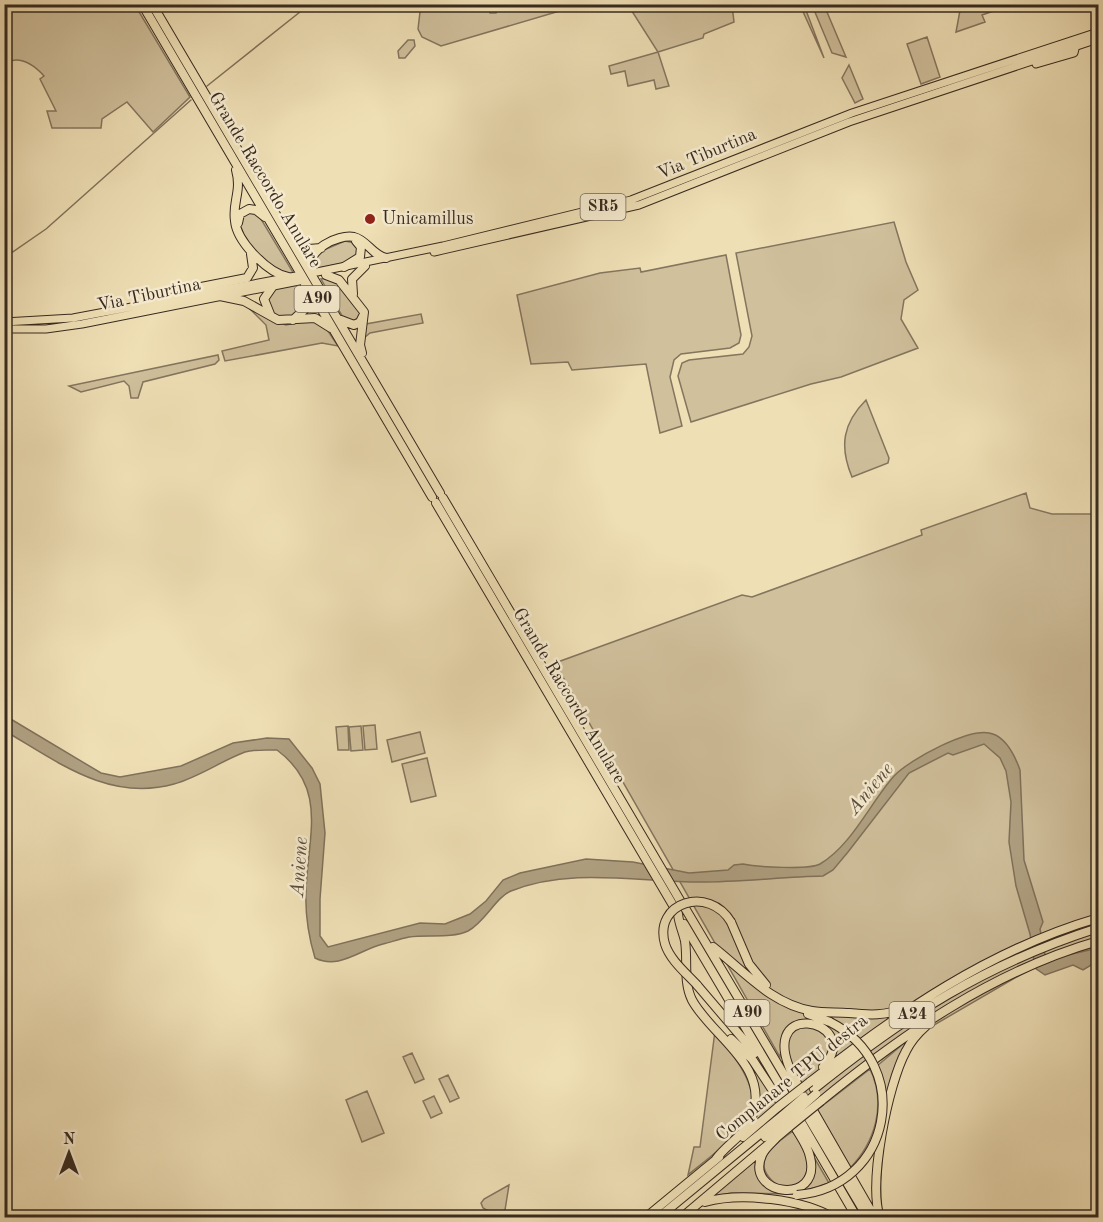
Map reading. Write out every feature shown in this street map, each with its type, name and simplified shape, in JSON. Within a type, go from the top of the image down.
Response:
[{"type":"highway","name":"Grande Raccordo Anulare","points":[[142,4],[290,236],[320,276],[333,311],[370,373],[438,498]]},
{"type":"highway","name":"Grande Raccordo Anulare","points":[[152,4],[194,84]]},
{"type":"highway","name":"Grande Raccordo Anulare","points":[[203,99],[234,160],[270,221],[297,278],[336,332],[438,498],[648,852],[792,1110],[857,1218]]},
{"type":"highway","points":[[234,160],[240,185],[235,223],[241,235],[266,267],[297,278],[307,296],[306,308],[290,321]]},
{"type":"highway","points":[[241,235],[238,221],[244,210],[256,210],[270,221]]},
{"type":"highway","points":[[290,236],[309,249],[321,248],[350,237],[359,239],[375,255],[386,258]]},
{"type":"highway","points":[[344,267],[356,261],[361,254],[360,246],[350,237]]},
{"type":"highway","points":[[170,298],[191,289],[248,277],[253,263],[248,245]]},
{"type":"highway","points":[[321,248],[309,261],[320,276],[338,279],[364,312],[360,347],[370,373]]},
{"type":"highway","points":[[354,297],[352,279],[365,266]]},
{"type":"highway","points":[[272,317],[264,300],[266,292],[273,286]]},
{"type":"highway","points":[[220,296],[239,299],[272,317],[290,321],[315,318],[336,332]]},
{"type":"highway","points":[[333,311],[343,322],[352,325],[360,322],[364,312]]},
{"type":"highway","points":[[768,1065],[757,1057],[667,948],[664,933],[666,922],[676,908],[687,902],[699,900],[718,906],[731,922],[749,964],[768,987],[794,1003],[832,1012]]},
{"type":"highway","name":"Grande Raccordo Anulare","points":[[677,905],[701,935],[792,1110],[868,1218]]},
{"type":"highway","points":[[677,905],[685,945],[689,990],[698,1009],[752,1059],[875,1218]]},
{"type":"highway","name":"Complanare TPU destra","points":[[651,1216],[716,1159],[792,1110],[878,1029],[942,987],[1021,959],[1098,918]]},
{"type":"highway","name":"A24","points":[[667,1218],[815,1089],[907,1024],[1021,959],[1098,928]]},
{"type":"highway","name":"A24","points":[[1021,959],[1098,933]]},
{"type":"highway","points":[[701,935],[741,972],[782,1001],[813,1011],[876,1015],[891,1013],[942,987]]},
{"type":"highway","points":[[815,1089],[865,1065],[1021,959],[1098,941]]},
{"type":"highway","points":[[682,1218],[705,1202],[731,1194],[797,1195],[825,1189],[849,1176],[872,1149],[881,1122],[883,1094],[873,1063],[858,1041],[830,1022],[785,1006],[763,995],[728,965],[713,947]]},
{"type":"highway","points":[[880,1218],[875,1186],[893,1087],[906,1051],[933,1017]]},
{"type":"highway","points":[[712,1023],[748,1070],[754,1097],[753,1112],[747,1125],[716,1159]]},
{"type":"highway","points":[[792,1110],[777,1137],[761,1158],[761,1173],[775,1189],[792,1190],[807,1181],[811,1164],[792,1110],[783,1048],[789,1032],[801,1024],[812,1023],[822,1027],[832,1042],[832,1056],[815,1089]]},
{"type":"highway","name":"A24","points":[[651,1216],[792,1110]]},
{"type":"highway","points":[[682,1218],[777,1137]]},
{"type":"highway","points":[[705,1202],[729,1197],[768,1200],[808,1206],[834,1218]]},
{"type":"main road","name":"Via Tiburtina","points":[[320,276],[344,267],[644,196],[820,125],[1075,43],[1098,32]]},
{"type":"main road","name":"Via Tiburtina","points":[[1075,43],[1098,39]]},
{"type":"main road","name":"Via Tiburtina","points":[[320,276],[484,242],[639,205],[819,133],[1022,64],[1043,63],[1072,54],[1075,43]]},
{"type":"main road","name":"Via Tiburtina","points":[[4,329],[67,327],[273,286],[297,278]]},
{"type":"main road","name":"Via Tiburtina","points":[[4,322],[73,318],[170,298],[297,278]]},
{"type":"shaded area","points":[[5,4],[135,5],[190,97],[153,132],[127,102],[102,119],[101,128],[52,128],[47,111],[56,111],[40,79],[44,76],[26,62],[16,60],[5,63]]},
{"type":"shaded area","points":[[961,4],[1011,5],[982,15],[985,22],[956,32]]},
{"type":"shaded area","points":[[429,5],[449,7],[487,5],[490,13],[496,13],[497,5],[580,5],[441,46],[422,37],[418,29],[420,12]]},
{"type":"shaded area","points":[[628,5],[732,5],[734,22],[704,34],[703,38],[658,52]]},
{"type":"shaded area","points":[[800,5],[804,5],[824,58]]},
{"type":"shaded area","points":[[812,5],[824,5],[846,57],[832,53]]},
{"type":"shaded area","points":[[927,37],[940,77],[921,84],[907,44]]},
{"type":"shaded area","points":[[408,40],[414,40],[415,46],[405,58],[399,58],[398,51]]},
{"type":"shaded area","points":[[658,52],[669,86],[656,89],[654,80],[628,86],[625,71],[611,74],[609,66]]},
{"type":"shaded area","points":[[849,65],[863,99],[855,103],[842,78]]},
{"type":"shaded area","points":[[248,211],[258,214],[294,274],[277,270],[253,250],[240,224],[242,216]]},
{"type":"shaded area","points":[[894,222],[906,262],[918,290],[904,300],[901,319],[918,348],[841,377],[811,384],[691,422],[678,376],[682,363],[689,360],[743,354],[749,347],[752,336],[736,253]]},
{"type":"shaded area","points":[[345,241],[355,243],[360,249],[353,261],[315,269],[313,267],[319,252]]},
{"type":"shaded area","points":[[726,255],[741,335],[739,343],[730,348],[681,354],[674,360],[670,377],[682,426],[660,433],[646,364],[572,370],[568,362],[531,364],[517,295],[600,273],[640,268],[641,272]]},
{"type":"shaded area","points":[[333,278],[362,313],[356,322],[344,319],[321,279]]},
{"type":"shaded area","points":[[300,284],[305,302],[296,316],[275,316],[266,304],[274,289]]},
{"type":"shaded area","points":[[244,303],[271,320],[286,325],[311,320],[326,328],[338,346],[322,343],[225,361],[222,351],[269,340],[266,325]]},
{"type":"shaded area","points":[[421,314],[423,323],[370,333],[364,338],[366,324]]},
{"type":"shaded area","points":[[218,355],[219,360],[215,364],[143,382],[138,398],[131,398],[129,386],[124,381],[81,392],[69,386]]},
{"type":"shaded area","points":[[866,400],[889,458],[888,463],[852,477],[845,455],[846,436],[852,417]]},
{"type":"shaded area","points":[[1026,493],[1030,508],[1052,514],[1098,514],[1098,946],[1055,959],[1027,971],[910,1039],[885,1108],[877,1066],[909,1039],[816,1109],[781,1050],[780,1057],[555,663],[742,595],[752,597],[922,535],[921,530]]},
{"type":"shaded area","points":[[4,715],[101,773],[120,777],[181,766],[233,743],[267,738],[289,739],[312,768],[320,784],[325,833],[320,936],[328,947],[420,923],[445,924],[470,914],[486,901],[503,880],[520,873],[586,859],[633,862],[689,873],[728,870],[734,865],[743,864],[771,867],[814,866],[820,864],[842,846],[885,787],[902,769],[926,753],[956,739],[983,733],[993,734],[1006,744],[1020,770],[1024,860],[1043,922],[1040,929],[1046,960],[1098,948],[1098,961],[1083,970],[1073,965],[1045,975],[1035,968],[1030,934],[1016,886],[1009,842],[1011,802],[1006,771],[1000,758],[984,744],[953,755],[948,753],[909,773],[833,870],[823,876],[700,882],[604,878],[557,879],[511,891],[468,931],[447,936],[409,937],[332,962],[315,958],[310,941],[306,908],[311,832],[309,796],[303,780],[293,765],[277,750],[245,752],[174,784],[150,788],[128,788],[85,776],[45,755],[5,731]]},
{"type":"shaded area","points":[[375,725],[377,749],[365,750],[363,726]]},
{"type":"shaded area","points":[[348,726],[349,750],[338,750],[336,727]]},
{"type":"shaded area","points":[[361,726],[363,750],[351,751],[349,727]]},
{"type":"shaded area","points":[[420,732],[425,753],[392,762],[387,740]]},
{"type":"shaded area","points":[[427,758],[436,796],[411,802],[402,764]]},
{"type":"shaded area","points":[[715,1031],[735,1057],[747,1078],[752,1096],[751,1111],[744,1125],[688,1175],[694,1147],[700,1147]]},
{"type":"shaded area","points":[[740,1050],[755,1066],[777,1103],[752,1127],[758,1108]]},
{"type":"shaded area","points":[[412,1053],[424,1079],[415,1083],[403,1057]]},
{"type":"shaded area","points":[[870,1069],[878,1096],[876,1122],[866,1147],[849,1169],[817,1110]]},
{"type":"shaded area","points":[[448,1075],[459,1098],[450,1102],[439,1079]]},
{"type":"shaded area","points":[[367,1091],[384,1133],[362,1142],[346,1100]]},
{"type":"shaded area","points":[[434,1096],[442,1113],[431,1118],[423,1101]]},
{"type":"shaded area","points":[[793,1131],[805,1149],[810,1165],[801,1184],[781,1188],[765,1172],[765,1158],[776,1144]]},
{"type":"shaded area","points":[[811,1152],[829,1183],[794,1194],[731,1193],[707,1198],[760,1154],[769,1187],[805,1186]]},
{"type":"shaded area","points":[[509,1185],[505,1210],[494,1214],[483,1208],[481,1203],[484,1199]]},
{"type":"waterway","points":[[207,86],[310,4]]},
{"type":"waterway","points":[[4,258],[46,229],[191,100]]},
{"type":"place","name":"Unicamillus","points":[[370,219]]},
{"type":"water label","name":"Aniene","points":[[871,789]]},
{"type":"water label","name":"Aniene","points":[[300,867]]}]
